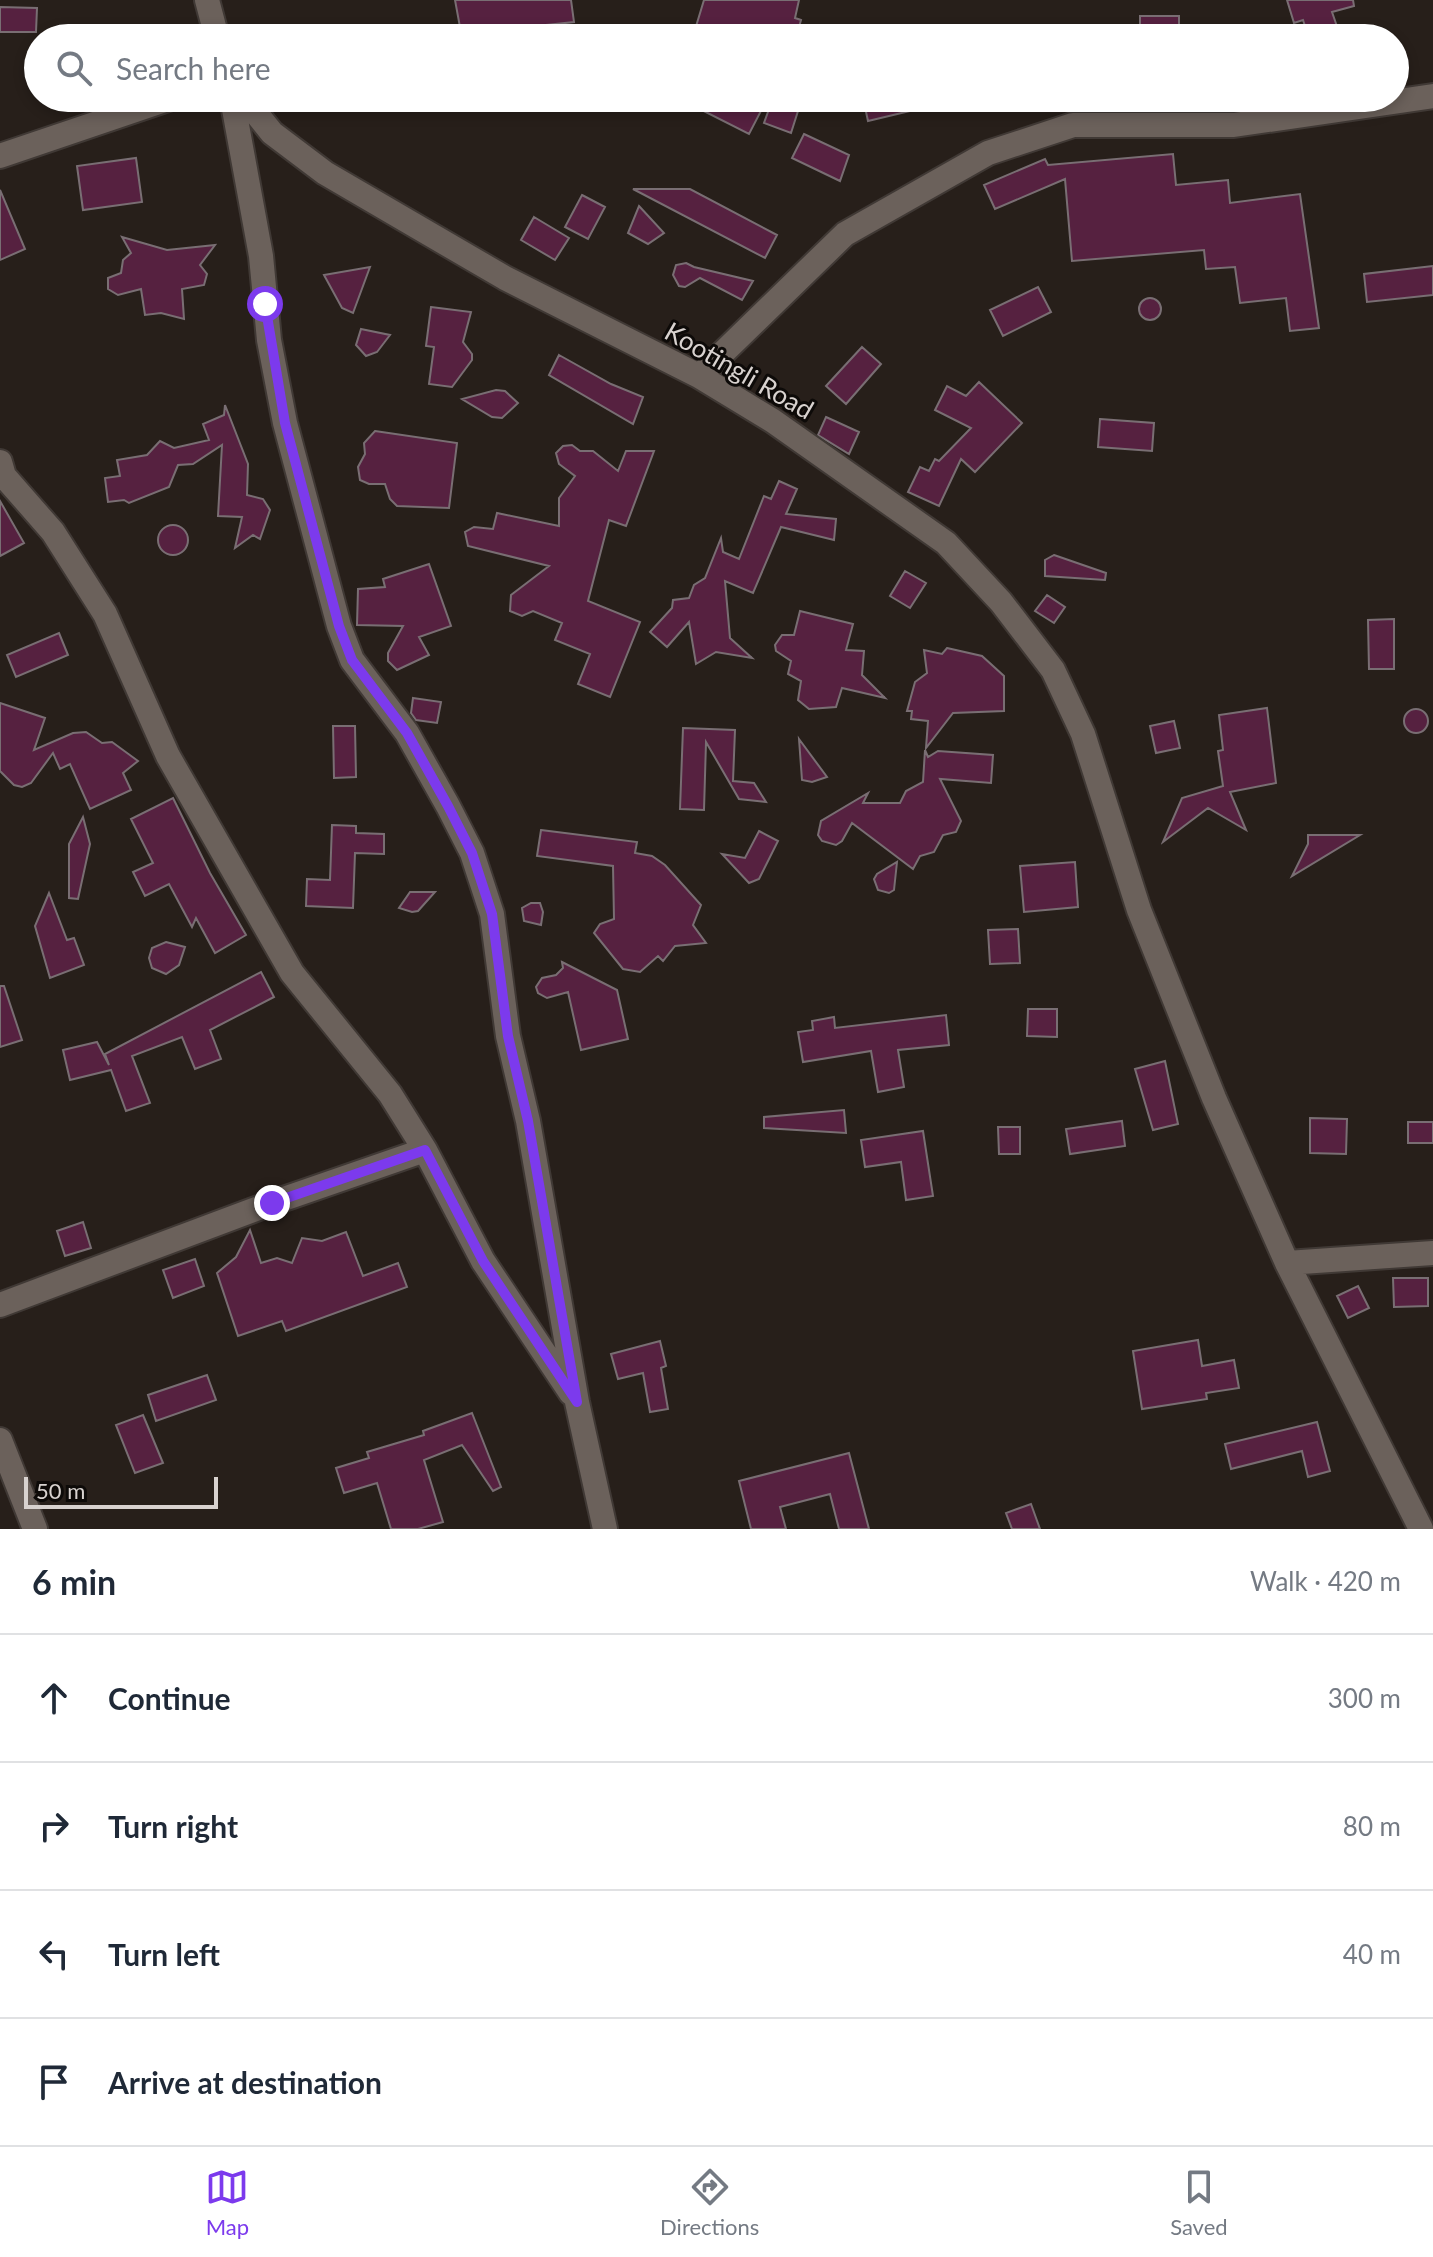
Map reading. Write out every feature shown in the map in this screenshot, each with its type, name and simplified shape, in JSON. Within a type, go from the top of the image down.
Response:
[{"type":"street","points":[[207,0],[213,24]]},
{"type":"street","points":[[1409,99],[1433,96]]},
{"type":"street","points":[[0,156],[130,112]]},
{"type":"street","points":[[235,112],[261,256],[269,340],[285,423],[339,626],[352,660],[407,733],[448,806],[472,853],[492,914],[508,1036],[528,1121],[577,1402],[605,1529]]},
{"type":"street","name":"Kootingli Road","points":[[255,112],[272,133],[325,173],[505,278],[699,376],[773,421],[946,543],[1001,602],[1053,670],[1083,734],[1139,910],[1173,1001],[1287,1263],[1421,1529]]},
{"type":"street","points":[[699,376],[845,234],[988,153],[1073,125],[1234,125],[1323,112]]},
{"type":"street","points":[[0,462],[4,476],[53,532],[105,614],[168,756],[292,973],[390,1094],[425,1150],[483,1261],[577,1402]]},
{"type":"street","points":[[0,1305],[272,1203],[425,1150]]},
{"type":"street","points":[[1287,1263],[1433,1253]]},
{"type":"street","points":[[0,1440],[35,1529]]},
{"type":"building","points":[[455,0],[571,0],[574,22],[555,24],[459,24]]},
{"type":"building","points":[[704,0],[799,0],[795,18],[801,20],[800,24],[697,24]]},
{"type":"building","points":[[1287,0],[1353,0],[1354,6],[1332,12],[1336,24],[1304,24],[1303,20],[1294,23]]},
{"type":"building","points":[[0,7],[37,8],[36,24],[24,24],[24,32],[0,32]]},
{"type":"building","points":[[1140,16],[1179,16],[1179,24],[1140,24]]},
{"type":"building","points":[[706,112],[760,112],[749,134]]},
{"type":"building","points":[[768,112],[798,112],[791,133],[764,123]]},
{"type":"building","points":[[866,112],[906,112],[868,121]]},
{"type":"building","points":[[804,134],[849,155],[840,181],[792,158]]},
{"type":"building","points":[[1173,154],[1176,185],[1228,180],[1230,203],[1300,194],[1319,328],[1290,331],[1286,298],[1240,303],[1235,267],[1206,269],[1204,250],[1072,261],[1065,179],[995,209],[984,185],[1045,159],[1048,165]]},
{"type":"building","points":[[136,158],[142,202],[83,210],[77,166]]},
{"type":"building","points":[[633,189],[690,189],[777,235],[765,258]]},
{"type":"building","points":[[0,190],[25,249],[0,260]]},
{"type":"building","points":[[582,195],[605,207],[588,239],[565,227]]},
{"type":"building","points":[[639,206],[664,233],[648,244],[628,233]]},
{"type":"building","points":[[534,217],[569,238],[555,260],[521,240]]},
{"type":"building","points":[[122,237],[167,250],[215,245],[200,265],[207,274],[204,285],[182,289],[184,319],[161,313],[145,315],[141,289],[118,295],[108,289],[108,278],[121,273],[123,260],[131,253]]},
{"type":"building","points":[[686,263],[753,281],[742,300],[700,278],[685,287],[679,286],[673,275],[676,265]]},
{"type":"building","points":[[1433,266],[1433,295],[1367,302],[1364,274]]},
{"type":"building","points":[[370,267],[353,313],[342,308],[324,275]]},
{"type":"building","points":[[1038,287],[1051,312],[1003,336],[990,310]]},
{"type":"building","points":[[1150,298],[1158,301],[1161,309],[1158,317],[1150,320],[1142,317],[1139,309],[1142,301]]},
{"type":"building","points":[[431,307],[471,312],[463,342],[472,354],[472,360],[452,387],[429,384],[434,347],[426,346]]},
{"type":"building","points":[[361,329],[390,335],[377,352],[366,356],[356,345]]},
{"type":"building","points":[[862,347],[881,364],[846,404],[826,386]]},
{"type":"building","points":[[559,355],[611,384],[643,397],[633,424],[549,375]]},
{"type":"building","points":[[979,382],[1022,423],[975,472],[961,459],[939,506],[908,492],[920,467],[929,471],[935,459],[939,461],[971,428],[935,410],[947,386],[966,396]]},
{"type":"building","points":[[496,390],[505,391],[518,403],[502,418],[492,417],[462,399]]},
{"type":"building","points":[[225,405],[248,464],[247,495],[263,499],[270,510],[260,539],[253,535],[235,548],[242,517],[218,516],[222,445],[193,464],[178,465],[169,487],[129,503],[124,500],[108,502],[105,478],[120,476],[117,460],[147,455],[160,441],[174,448],[209,440],[203,424],[224,415]]},
{"type":"building","points":[[826,417],[859,432],[849,454],[818,435]]},
{"type":"building","points":[[1100,419],[1154,423],[1152,451],[1098,447]]},
{"type":"building","points":[[375,431],[457,443],[449,508],[397,506],[390,499],[385,484],[369,484],[360,480],[358,467],[365,454],[364,443]]},
{"type":"building","points":[[572,445],[580,451],[593,451],[618,471],[626,451],[654,451],[626,526],[609,520],[588,601],[640,622],[610,697],[578,684],[590,654],[555,640],[562,623],[533,611],[522,616],[510,611],[511,595],[549,566],[468,546],[465,532],[474,527],[493,529],[497,513],[559,526],[559,498],[575,476],[559,464],[556,453],[563,446]]},
{"type":"building","points":[[779,481],[797,489],[786,514],[836,519],[834,540],[781,527],[753,593],[725,581],[730,638],[752,658],[716,652],[696,664],[689,622],[667,647],[650,632],[672,608],[673,600],[689,598],[694,585],[705,578],[721,538],[723,552],[739,559],[764,496],[771,499]]},
{"type":"building","points":[[0,501],[24,543],[0,556]]},
{"type":"building","points":[[173,525],[184,529],[188,540],[184,551],[173,555],[162,551],[158,540],[162,529]]},
{"type":"building","points":[[1054,555],[1106,573],[1105,580],[1045,576],[1045,560]]},
{"type":"building","points":[[429,564],[451,626],[419,637],[429,655],[397,670],[388,661],[388,653],[403,626],[357,625],[358,589],[385,587],[383,579]]},
{"type":"building","points":[[905,571],[926,583],[910,608],[890,596]]},
{"type":"building","points":[[1047,595],[1065,607],[1054,623],[1035,611]]},
{"type":"building","points":[[800,611],[853,624],[846,650],[864,651],[862,675],[885,698],[842,688],[836,707],[809,709],[798,700],[801,681],[788,674],[791,661],[776,651],[775,645],[782,635],[794,635]]},
{"type":"building","points":[[1394,619],[1394,669],[1369,669],[1368,620]]},
{"type":"building","points":[[59,633],[68,655],[16,677],[7,655]]},
{"type":"building","points":[[947,648],[982,656],[1004,676],[1004,711],[953,713],[926,748],[928,721],[911,719],[912,711],[907,711],[915,682],[927,673],[924,650],[942,654]]},
{"type":"building","points":[[413,698],[441,702],[437,723],[416,720],[411,713]]},
{"type":"building","points":[[0,703],[45,718],[34,750],[73,733],[86,732],[102,743],[112,742],[138,761],[123,773],[131,790],[90,809],[70,764],[60,769],[53,753],[31,783],[22,787],[14,785],[0,771]]},
{"type":"building","points":[[1267,708],[1276,783],[1230,792],[1246,830],[1208,808],[1163,842],[1182,798],[1223,786],[1218,751],[1223,750],[1219,715]]},
{"type":"building","points":[[1416,709],[1427,716],[1428,721],[1421,732],[1416,733],[1405,726],[1404,721],[1411,710]]},
{"type":"building","points":[[1174,721],[1180,748],[1156,753],[1150,726]]},
{"type":"building","points":[[333,726],[355,726],[356,777],[334,778]]},
{"type":"building","points":[[683,728],[735,730],[733,781],[754,783],[766,802],[739,799],[706,742],[704,810],[680,809]]},
{"type":"building","points":[[799,739],[827,777],[812,782],[802,780]]},
{"type":"building","points":[[925,750],[928,757],[938,751],[993,755],[991,783],[940,779],[961,821],[956,832],[943,835],[934,852],[920,856],[913,869],[852,823],[842,841],[836,845],[822,841],[818,835],[821,821],[868,793],[863,803],[900,803],[906,791],[923,782]]},
{"type":"building","points":[[173,798],[210,873],[246,935],[215,953],[196,918],[192,927],[169,884],[145,896],[133,872],[153,863],[131,819]]},
{"type":"building","points":[[83,817],[90,844],[78,899],[69,898],[69,844]]},
{"type":"building","points":[[332,825],[356,826],[356,833],[384,834],[384,854],[355,853],[353,908],[306,906],[307,879],[330,880]]},
{"type":"building","points":[[541,830],[637,842],[635,853],[652,856],[665,865],[701,905],[693,925],[706,943],[675,946],[663,961],[658,956],[640,972],[623,969],[594,933],[600,924],[614,919],[613,866],[537,856]]},
{"type":"building","points":[[759,831],[778,841],[759,879],[749,883],[722,854],[745,858]]},
{"type":"building","points":[[1308,835],[1360,835],[1292,876],[1308,844]]},
{"type":"building","points":[[897,862],[894,890],[889,893],[878,890],[874,879],[877,874]]},
{"type":"building","points":[[1075,862],[1078,907],[1024,912],[1020,866]]},
{"type":"building","points":[[410,892],[435,892],[418,911],[412,912],[399,908]]},
{"type":"building","points":[[49,893],[67,940],[74,938],[84,965],[50,978],[35,926]]},
{"type":"building","points":[[531,903],[540,903],[543,912],[541,925],[524,921],[522,908]]},
{"type":"building","points":[[1018,929],[1020,963],[990,964],[988,930]]},
{"type":"building","points":[[166,942],[185,947],[179,965],[166,974],[152,968],[149,958],[152,948]]},
{"type":"building","points":[[562,962],[617,990],[628,1039],[581,1050],[568,992],[547,998],[538,993],[536,987],[542,978],[556,975],[563,968]]},
{"type":"building","points":[[261,972],[274,997],[210,1030],[221,1059],[195,1069],[182,1037],[132,1056],[150,1103],[126,1111],[111,1070],[70,1080],[63,1050],[97,1042],[109,1065],[105,1054]]},
{"type":"building","points":[[0,986],[4,986],[22,1040],[0,1047]]},
{"type":"building","points":[[1028,1009],[1057,1009],[1057,1037],[1027,1036]]},
{"type":"building","points":[[946,1015],[949,1045],[898,1050],[904,1087],[878,1092],[871,1051],[803,1062],[798,1032],[813,1030],[812,1021],[834,1017],[835,1028]]},
{"type":"building","points":[[1165,1061],[1178,1124],[1153,1130],[1135,1069]]},
{"type":"building","points":[[844,1110],[846,1133],[764,1128],[764,1117]]},
{"type":"building","points":[[1310,1118],[1347,1119],[1346,1154],[1310,1153]]},
{"type":"building","points":[[1122,1121],[1125,1146],[1070,1154],[1066,1129]]},
{"type":"building","points":[[1408,1122],[1433,1122],[1433,1143],[1408,1143]]},
{"type":"building","points":[[998,1127],[1020,1127],[1020,1154],[999,1154]]},
{"type":"building","points":[[923,1131],[933,1196],[906,1200],[901,1162],[865,1167],[861,1140]]},
{"type":"building","points":[[83,1222],[91,1248],[65,1256],[57,1231]]},
{"type":"building","points":[[250,1230],[261,1263],[277,1258],[292,1263],[302,1238],[322,1241],[346,1232],[363,1276],[398,1263],[407,1287],[286,1331],[282,1321],[238,1336],[217,1273],[236,1257]]},
{"type":"building","points":[[195,1259],[204,1286],[173,1298],[163,1270]]},
{"type":"building","points":[[1393,1278],[1428,1278],[1428,1306],[1394,1307]]},
{"type":"building","points":[[1358,1286],[1369,1308],[1348,1318],[1337,1296]]},
{"type":"building","points":[[1198,1340],[1202,1366],[1234,1360],[1239,1388],[1206,1393],[1207,1399],[1142,1409],[1133,1351]]},
{"type":"building","points":[[660,1341],[666,1366],[661,1368],[668,1409],[650,1412],[643,1373],[618,1379],[611,1354]]},
{"type":"building","points":[[207,1375],[216,1400],[156,1421],[148,1395]]},
{"type":"building","points":[[472,1413],[501,1487],[493,1491],[462,1445],[424,1460],[443,1522],[418,1529],[391,1529],[377,1483],[344,1493],[336,1468],[369,1458],[367,1452],[424,1435],[423,1431]]},
{"type":"building","points":[[143,1415],[163,1463],[135,1473],[116,1425]]},
{"type":"building","points":[[1317,1422],[1330,1471],[1308,1477],[1302,1451],[1231,1469],[1225,1444]]},
{"type":"building","points":[[849,1453],[869,1529],[839,1529],[830,1494],[780,1507],[786,1529],[751,1529],[739,1481]]},
{"type":"building","points":[[1031,1504],[1040,1529],[1012,1529],[1006,1513]]},
{"type":"route","points":[[265,304],[285,423],[339,626],[352,660],[382,705],[407,733],[448,806],[472,853],[492,914],[503,975],[508,1036],[528,1121],[577,1402],[483,1261],[425,1150],[272,1203]]}]
